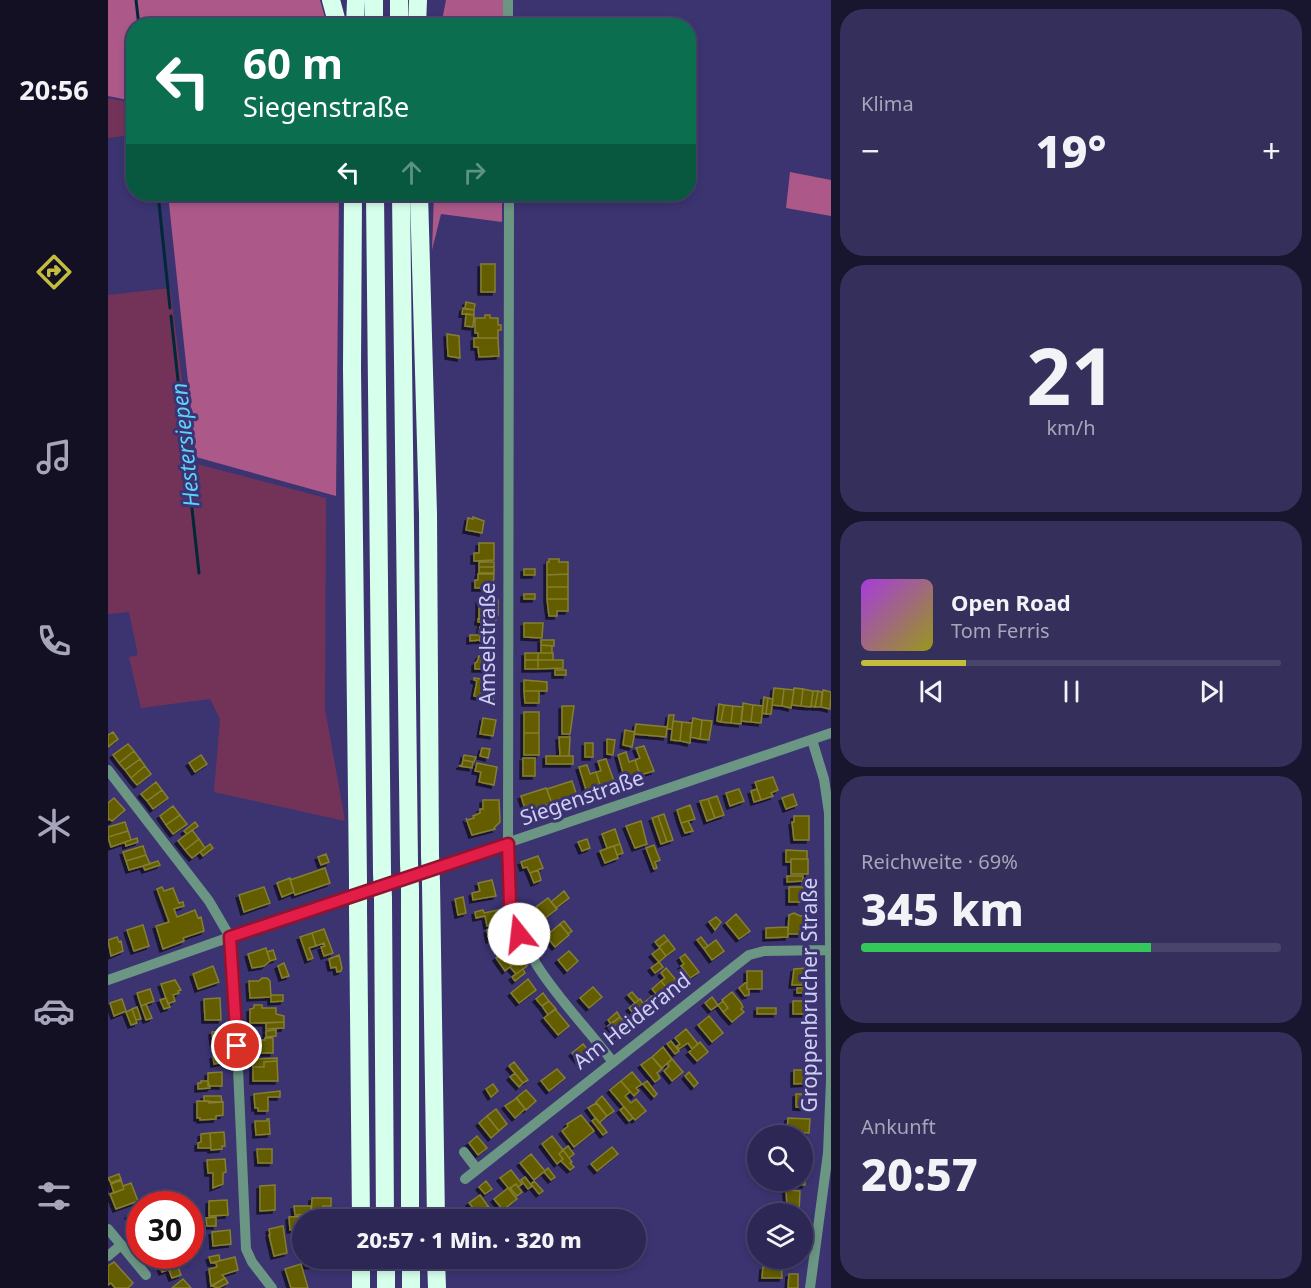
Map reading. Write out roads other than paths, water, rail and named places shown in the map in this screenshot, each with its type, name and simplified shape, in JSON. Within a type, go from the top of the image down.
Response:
[{"type":"highway","points":[[331,0],[336,18]]},
{"type":"highway","points":[[356,0],[356,18]]},
{"type":"highway","points":[[374,0],[374,18]]},
{"type":"highway","points":[[399,0],[399,18]]},
{"type":"highway","points":[[417,18],[418,0]]},
{"type":"highway","points":[[353,201],[352,369],[361,1209]]},
{"type":"highway","points":[[375,201],[385,1209]]},
{"type":"highway","points":[[400,201],[410,890],[410,1209]]},
{"type":"highway","points":[[419,201],[428,514],[430,855],[436,1209]]},
{"type":"highway","points":[[361,1269],[361,1288]]},
{"type":"highway","points":[[386,1269],[386,1288]]},
{"type":"highway","points":[[411,1269],[411,1288]]},
{"type":"highway","points":[[436,1269],[437,1288]]},
{"type":"street","points":[[508,0],[508,18]]},
{"type":"street","name":"Amselstraße","points":[[508,201],[508,844],[510,905],[519,934],[534,963],[612,1061]]},
{"type":"street","name":"Siegenstraße","points":[[108,980],[831,733]]},
{"type":"street","name":"Groppenbrucher Straße","points":[[810,1288],[828,1153],[831,1080],[830,864],[827,793],[812,740]]},
{"type":"street","points":[[108,770],[209,901],[230,937],[233,955],[246,1249],[252,1262],[272,1288]]},
{"type":"street","name":"Am Heiderand","points":[[465,1179],[749,955],[764,951],[829,950]]},
{"type":"street","points":[[464,1152],[477,1169]]},
{"type":"street","points":[[108,1229],[146,1275]]},
{"type":"street","points":[[108,1256],[122,1245]]},
{"type":"waterway","name":"Hestersiepen","points":[[136,0],[138,18]]},
{"type":"waterway","name":"Hestersiepen","points":[[159,201],[170,308]]},
{"type":"waterway","name":"Hestersiepen","points":[[171,316],[199,573]]}]
